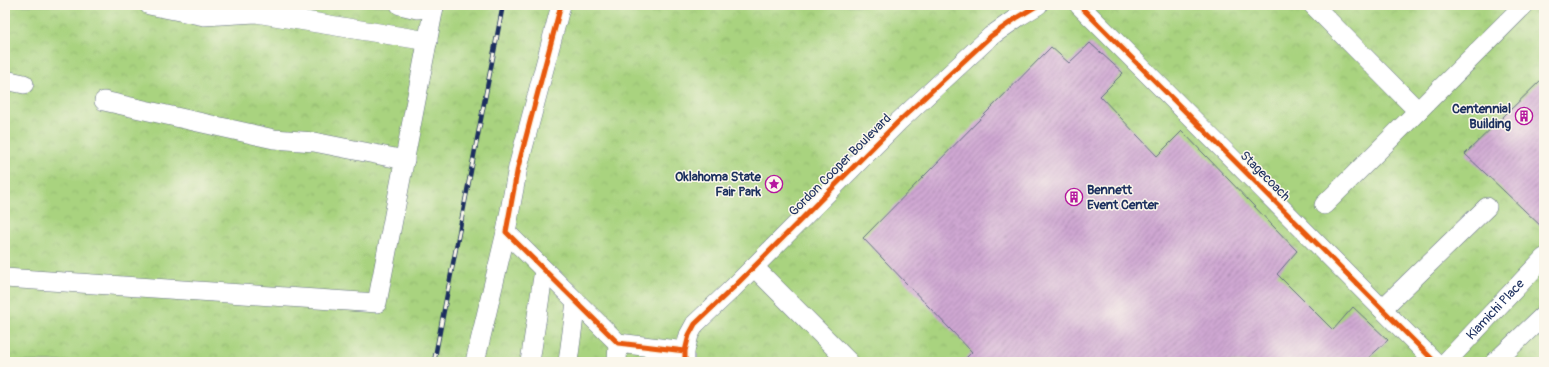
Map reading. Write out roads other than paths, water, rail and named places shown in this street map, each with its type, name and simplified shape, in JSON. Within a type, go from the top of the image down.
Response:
[{"type":"street","points":[[149,5],[204,16],[256,12],[428,41]]},
{"type":"street","points":[[5,278],[377,303],[435,6],[418,9],[400,5]]},
{"type":"street","points":[[475,362],[506,232],[518,167],[561,5]]},
{"type":"street","name":"Gordon Cooper Boulevard","points":[[686,357],[689,335],[695,324],[754,267],[898,122],[991,36],[1038,5]]},
{"type":"street","name":"Stagecoach","points":[[1079,5],[1435,362]]},
{"type":"street","points":[[1313,5],[1418,111]]},
{"type":"street","points":[[1324,205],[1524,5]]},
{"type":"street","points":[[5,80],[24,84]]},
{"type":"street","points":[[104,101],[267,138],[314,142],[405,160]]},
{"type":"street","points":[[1382,309],[1487,207]]},
{"type":"street","points":[[506,232],[618,343],[686,357]]},
{"type":"street","name":"Kiamichi Place","points":[[1446,362],[1544,258]]},
{"type":"street","points":[[754,267],[848,362]]},
{"type":"street","points":[[530,362],[544,270]]},
{"type":"street","points":[[568,362],[576,302]]},
{"type":"street","points":[[1495,362],[1544,314]]},
{"type":"street","points":[[617,362],[618,343]]},
{"type":"railway","points":[[434,362],[503,5]]},
{"type":"place","name":"Centennial Building","points":[[1524,116]]},
{"type":"place","name":"Oklahoma State Fair Park","points":[[774,184]]},
{"type":"place","name":"Bennett Event Center","points":[[1074,197]]}]
